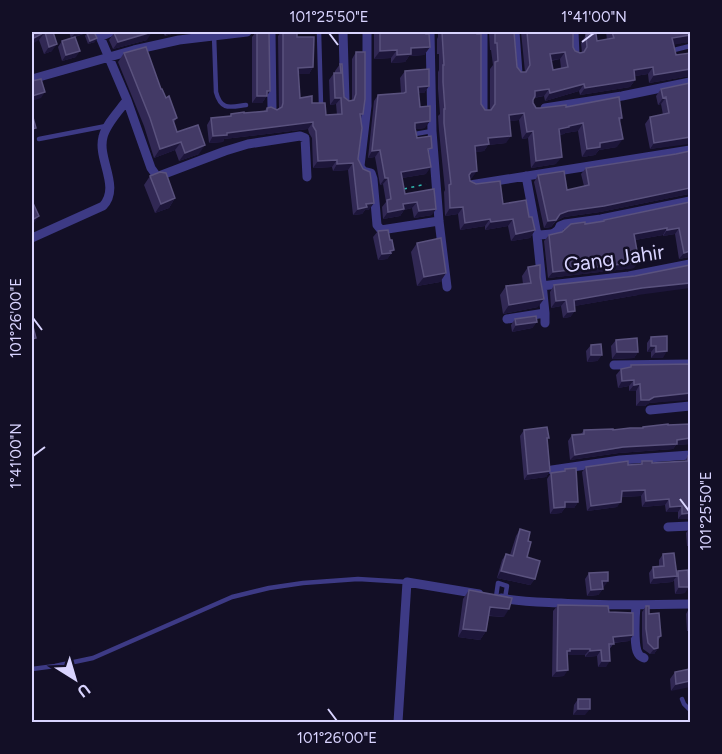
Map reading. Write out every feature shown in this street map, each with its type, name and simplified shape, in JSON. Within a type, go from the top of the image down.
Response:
[{"type":"street","points":[[111,32],[99,34],[127,100],[151,168],[156,175],[159,176],[248,144],[300,136],[304,138],[307,177]]},
{"type":"street","points":[[32,79],[107,57],[179,40],[247,32]]},
{"type":"street","points":[[271,32],[273,110]]},
{"type":"street","points":[[343,32],[345,101]]},
{"type":"street","points":[[367,32],[367,106],[360,166],[363,171],[372,175],[377,225],[384,230],[439,221]]},
{"type":"street","points":[[430,32],[432,131],[447,287]]},
{"type":"street","points":[[483,32],[483,111]]},
{"type":"street","points":[[515,32],[518,73]]},
{"type":"street","points":[[574,32],[575,54]]},
{"type":"street","points":[[534,109],[622,96],[690,82]]},
{"type":"street","points":[[32,238],[103,206],[108,201],[110,190],[103,136],[108,125],[127,100]]},
{"type":"street","points":[[470,185],[690,150]]},
{"type":"street","points":[[507,319],[545,318],[537,236],[526,176]]},
{"type":"street","points":[[537,236],[556,233],[560,226],[565,224],[690,201]]},
{"type":"street","name":"Gang Jahir","points":[[542,286],[629,276],[690,264]]},
{"type":"street","points":[[614,364],[690,364]]},
{"type":"street","points":[[650,410],[690,406]]},
{"type":"street","points":[[552,470],[620,460],[690,455]]},
{"type":"street","points":[[668,527],[690,526]]},
{"type":"street","points":[[398,723],[407,582],[519,601],[636,606],[690,604]]},
{"type":"street","points":[[636,606],[636,650],[644,658]]},
{"type":"lane","points":[[319,32],[321,105]]},
{"type":"lane","points":[[214,35],[218,99],[223,106],[227,107],[246,105]]},
{"type":"lane","points":[[674,50],[690,46]]},
{"type":"lane","points":[[39,139],[108,125]]},
{"type":"lane","points":[[415,134],[432,131]]},
{"type":"lane","points":[[32,669],[93,658],[232,597],[269,588],[358,579],[407,582]]},
{"type":"lane","points":[[682,699],[690,710]]},
{"type":"path","points":[[404,189],[436,182]]},
{"type":"building","points":[[32,32],[45,32],[32,39]]},
{"type":"building","points":[[45,32],[53,32],[57,44],[49,47]]},
{"type":"building","points":[[94,32],[97,38],[90,41],[87,33]]},
{"type":"building","points":[[152,32],[118,42],[114,33]]},
{"type":"building","points":[[257,32],[269,32],[270,91],[267,91],[267,96],[257,96]]},
{"type":"building","points":[[283,32],[297,32],[297,37],[314,37],[313,67],[298,68],[300,98],[312,96],[312,103],[325,103],[326,115],[342,114],[341,98],[335,98],[334,73],[341,73],[340,64],[342,64],[344,97],[349,101],[354,100],[356,52],[365,52],[365,99],[363,114],[360,114],[362,128],[358,159],[363,169],[370,172],[374,203],[366,204],[367,207],[358,209],[353,163],[337,164],[337,160],[318,161],[316,131],[313,122],[213,136],[211,118],[244,112],[267,111],[267,108],[271,107],[277,110],[282,107]]},
{"type":"building","points":[[380,32],[426,32],[429,34],[430,47],[411,48],[411,54],[397,55],[397,50],[380,51]]},
{"type":"building","points":[[442,32],[481,34],[481,104],[485,110],[491,110],[495,104],[495,62],[498,61],[495,32],[514,32],[517,67],[521,72],[526,72],[530,65],[527,32],[573,32],[573,47],[580,53],[584,52],[587,47],[586,35],[596,34],[597,41],[614,38],[612,32],[690,32],[690,35],[672,38],[676,55],[690,53],[690,69],[654,75],[653,67],[634,70],[635,80],[585,88],[584,84],[550,93],[549,89],[535,91],[533,103],[536,108],[566,105],[566,107],[619,97],[622,118],[619,118],[623,139],[600,143],[600,147],[587,149],[583,123],[569,126],[559,129],[562,157],[536,161],[533,131],[527,132],[524,113],[509,115],[511,136],[488,138],[489,144],[475,146],[477,171],[471,172],[470,181],[476,184],[500,181],[503,204],[526,200],[529,217],[532,217],[535,230],[516,234],[513,219],[491,222],[490,219],[465,223],[463,207],[450,208],[449,185],[451,184],[444,123]],"holes":[[[565,52],[568,67],[553,70],[550,54]]]},
{"type":"building","points":[[75,37],[80,51],[66,55],[62,41]]},
{"type":"building","points":[[146,47],[161,89],[166,98],[169,96],[177,118],[173,120],[177,132],[198,125],[205,145],[185,153],[181,142],[160,149],[124,53]]},
{"type":"building","points":[[429,69],[429,86],[418,87],[420,107],[430,106],[430,121],[415,123],[415,128],[417,138],[431,136],[432,148],[428,149],[431,167],[401,172],[405,194],[434,189],[436,209],[419,211],[417,202],[403,204],[404,209],[388,212],[387,200],[391,199],[388,178],[385,178],[380,150],[372,151],[378,95],[406,92],[405,71]]},
{"type":"building","points":[[41,79],[45,92],[32,96],[32,81]]},
{"type":"building","points":[[690,83],[690,137],[654,143],[650,117],[669,113],[666,97],[663,98],[661,89]]},
{"type":"building","points":[[32,114],[36,128],[32,129]]},
{"type":"building","points":[[690,151],[690,188],[568,211],[560,214],[556,220],[548,221],[538,175],[564,171],[567,190],[589,185],[586,168]]},
{"type":"building","points":[[160,172],[166,173],[175,198],[161,204],[150,176]]},
{"type":"building","points":[[32,201],[39,216],[32,220]]},
{"type":"building","points":[[690,202],[690,251],[684,253],[679,228],[667,230],[667,228],[634,234],[639,262],[553,272],[549,235],[562,232],[571,224],[604,221]]},
{"type":"building","points":[[388,230],[394,250],[390,251],[391,253],[382,254],[378,231]]},
{"type":"building","points":[[441,238],[446,273],[424,277],[417,243]]},
{"type":"building","points":[[540,265],[544,299],[509,305],[506,286],[531,283],[528,267]]},
{"type":"building","points":[[690,265],[690,283],[642,288],[574,300],[575,311],[568,312],[566,300],[556,301],[554,285],[635,276]]},
{"type":"building","points":[[536,316],[537,322],[516,325],[515,319]]},
{"type":"building","points":[[32,323],[36,338],[32,339]]},
{"type":"building","points":[[667,336],[667,351],[656,352],[656,346],[651,346],[651,337]]},
{"type":"building","points":[[637,338],[638,352],[617,352],[616,340]]},
{"type":"building","points":[[601,344],[602,355],[591,355],[591,345]]},
{"type":"building","points":[[690,364],[690,393],[641,400],[640,384],[634,385],[634,380],[622,381],[621,369],[631,367],[631,365]]},
{"type":"building","points":[[668,424],[690,424],[690,438],[677,440],[677,444],[623,447],[575,455],[572,435],[584,434],[584,430],[643,428]]},
{"type":"building","points":[[547,427],[550,471],[528,474],[524,430]]},
{"type":"building","points":[[688,456],[690,456],[690,513],[682,514],[682,506],[670,507],[669,499],[646,501],[645,490],[622,491],[621,502],[591,506],[586,467],[628,461],[628,465],[642,464],[642,461],[652,461],[652,463],[688,461]]},
{"type":"building","points":[[576,468],[578,502],[565,502],[565,507],[554,508],[551,473]]},
{"type":"building","points":[[520,529],[530,532],[528,541],[531,542],[527,557],[540,561],[535,579],[501,571],[506,554],[513,556]]},
{"type":"building","points":[[674,553],[677,576],[654,578],[653,567],[664,566],[663,554]]},
{"type":"building","points":[[688,570],[689,587],[679,587],[678,571]]},
{"type":"building","points":[[608,572],[608,581],[602,581],[603,589],[591,590],[589,573]]},
{"type":"building","points":[[469,590],[512,598],[509,609],[490,607],[486,631],[463,629]]},
{"type":"building","points":[[558,605],[608,606],[609,612],[633,613],[633,635],[613,637],[614,644],[609,644],[610,661],[602,661],[601,650],[570,649],[567,651],[568,670],[557,671]]},
{"type":"building","points":[[646,606],[649,606],[649,614],[659,613],[661,636],[658,637],[658,648],[654,649],[648,643]]},
{"type":"building","points":[[690,669],[690,681],[676,684],[675,672]]},
{"type":"building","points":[[578,699],[590,699],[590,709],[578,709]]}]
